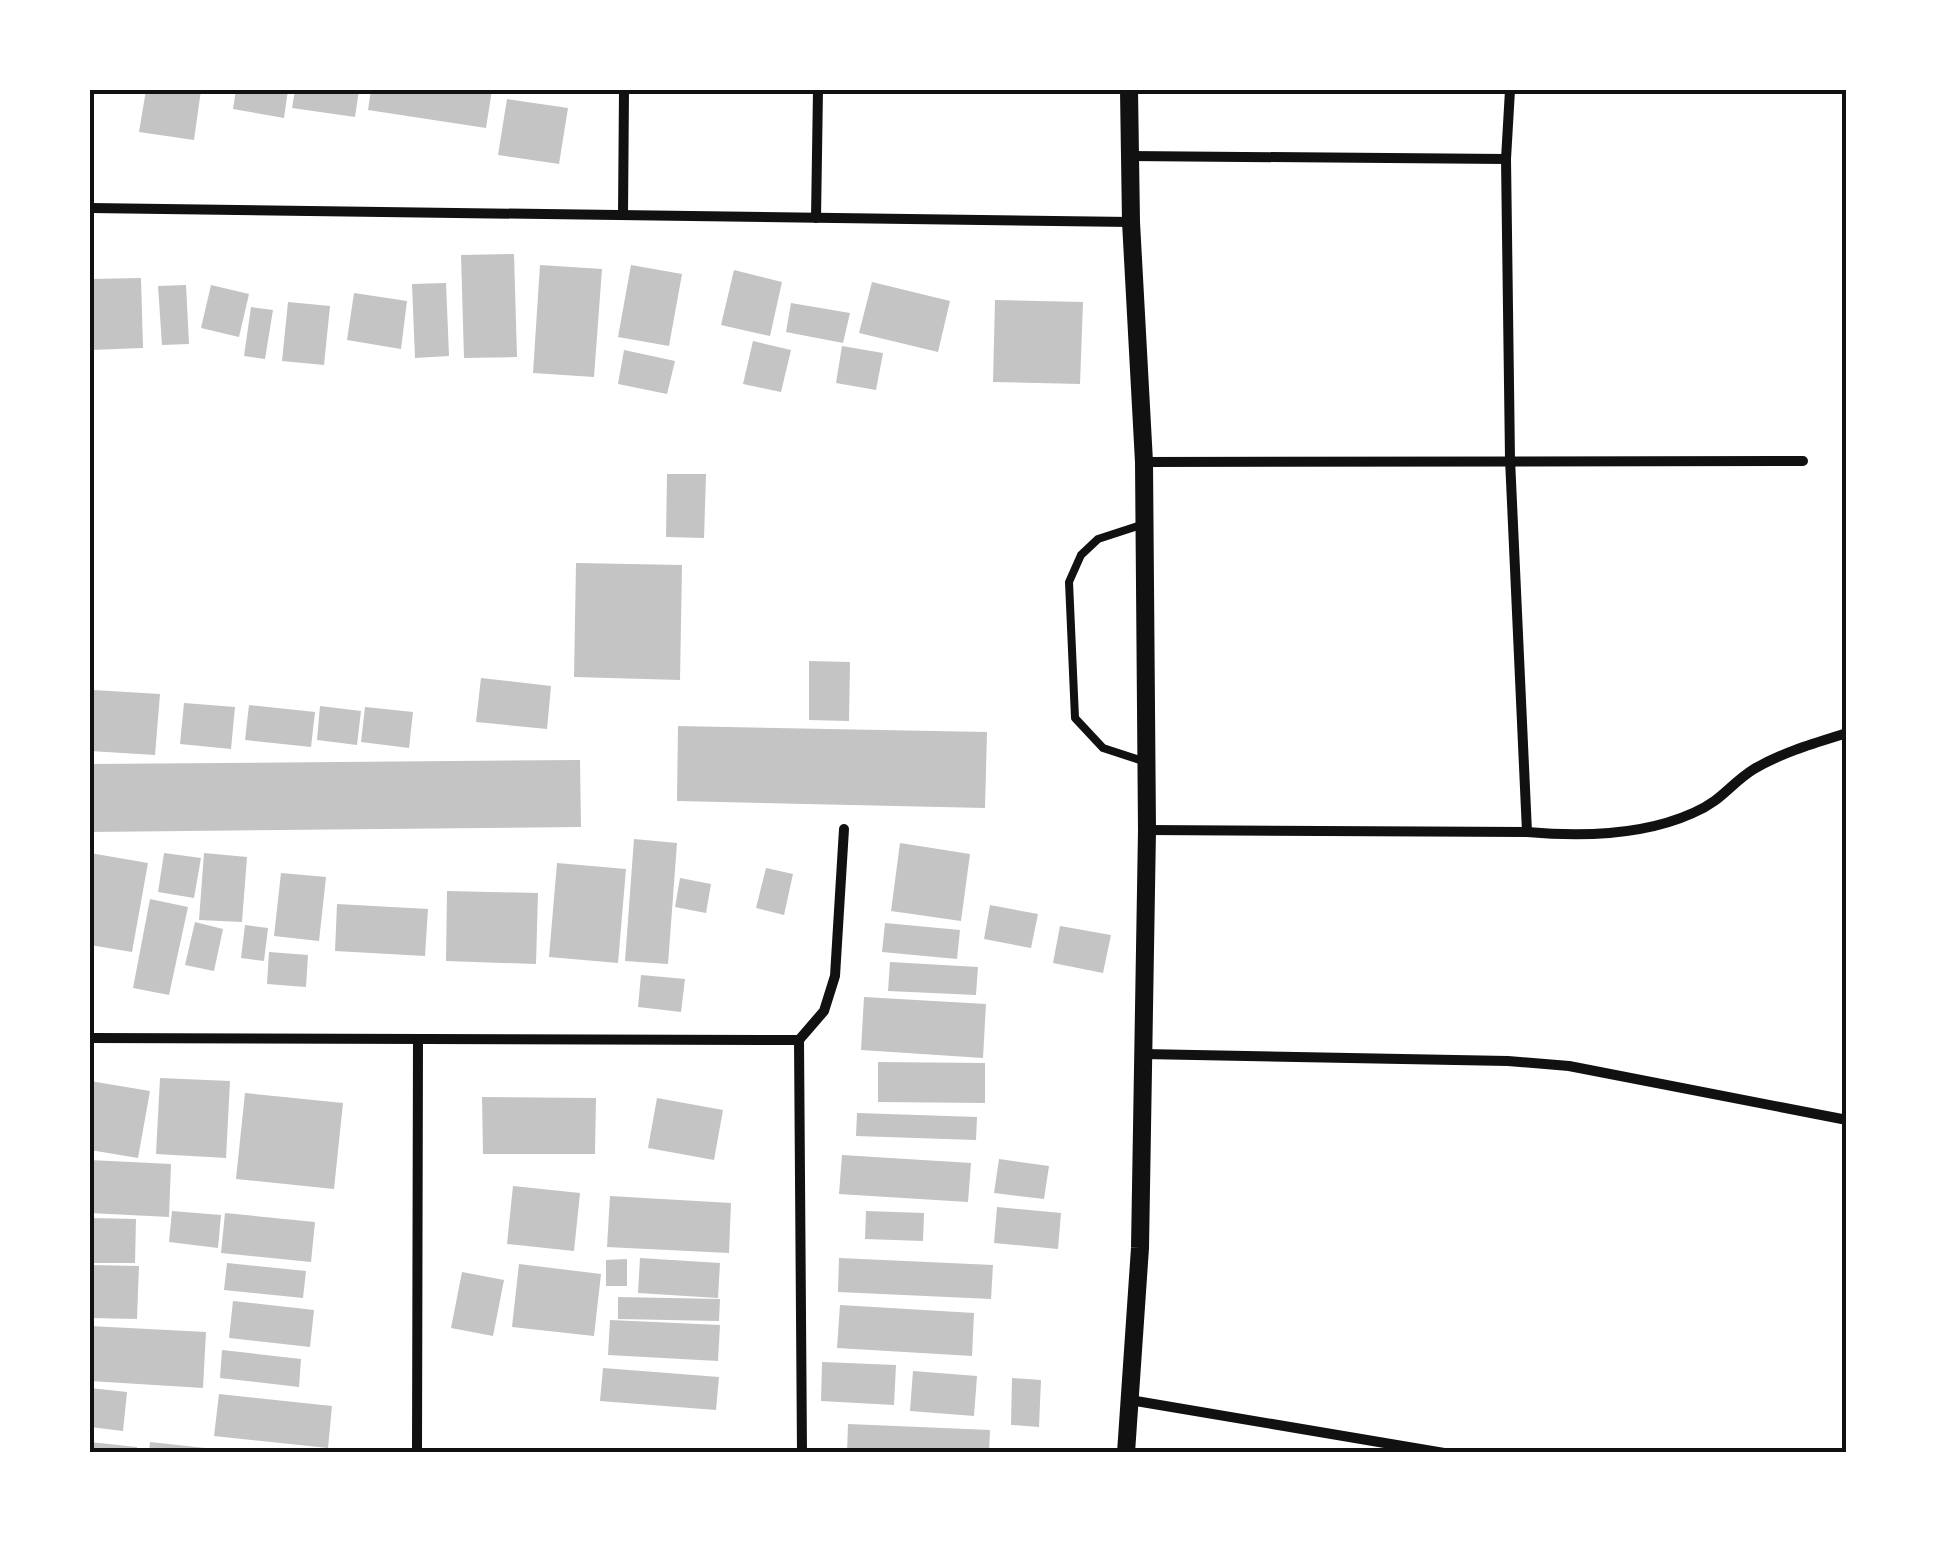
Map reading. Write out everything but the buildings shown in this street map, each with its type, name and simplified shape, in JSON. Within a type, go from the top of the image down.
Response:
[{"type":"street","points":[[623,215],[624,90]]},
{"type":"street","points":[[816,218],[818,90]]},
{"type":"street","points":[[1126,1453],[1140,1248],[1147,830],[1144,462],[1131,222],[1129,90]]},
{"type":"street","points":[[1510,90],[1506,159],[1510,459],[1527,832]]},
{"type":"street","points":[[1129,156],[1506,159]]},
{"type":"street","points":[[90,208],[1131,222]]},
{"type":"street","points":[[1144,462],[1803,461]]},
{"type":"street","points":[[1147,830],[1564,835],[1652,829],[1722,798],[1750,771],[1785,753],[1847,733]]},
{"type":"street","points":[[802,1453],[798,1040],[824,1011],[835,976],[844,829]]},
{"type":"street","points":[[90,1038],[798,1040]]},
{"type":"street","points":[[418,1039],[418,1453]]},
{"type":"street","points":[[1142,1054],[1508,1061],[1569,1066],[1847,1120]]},
{"type":"street","points":[[1130,1400],[1444,1453]]},
{"type":"lane","points":[[1144,524],[1098,539],[1080,555],[1069,582],[1075,718],[1103,748],[1146,762]]}]
